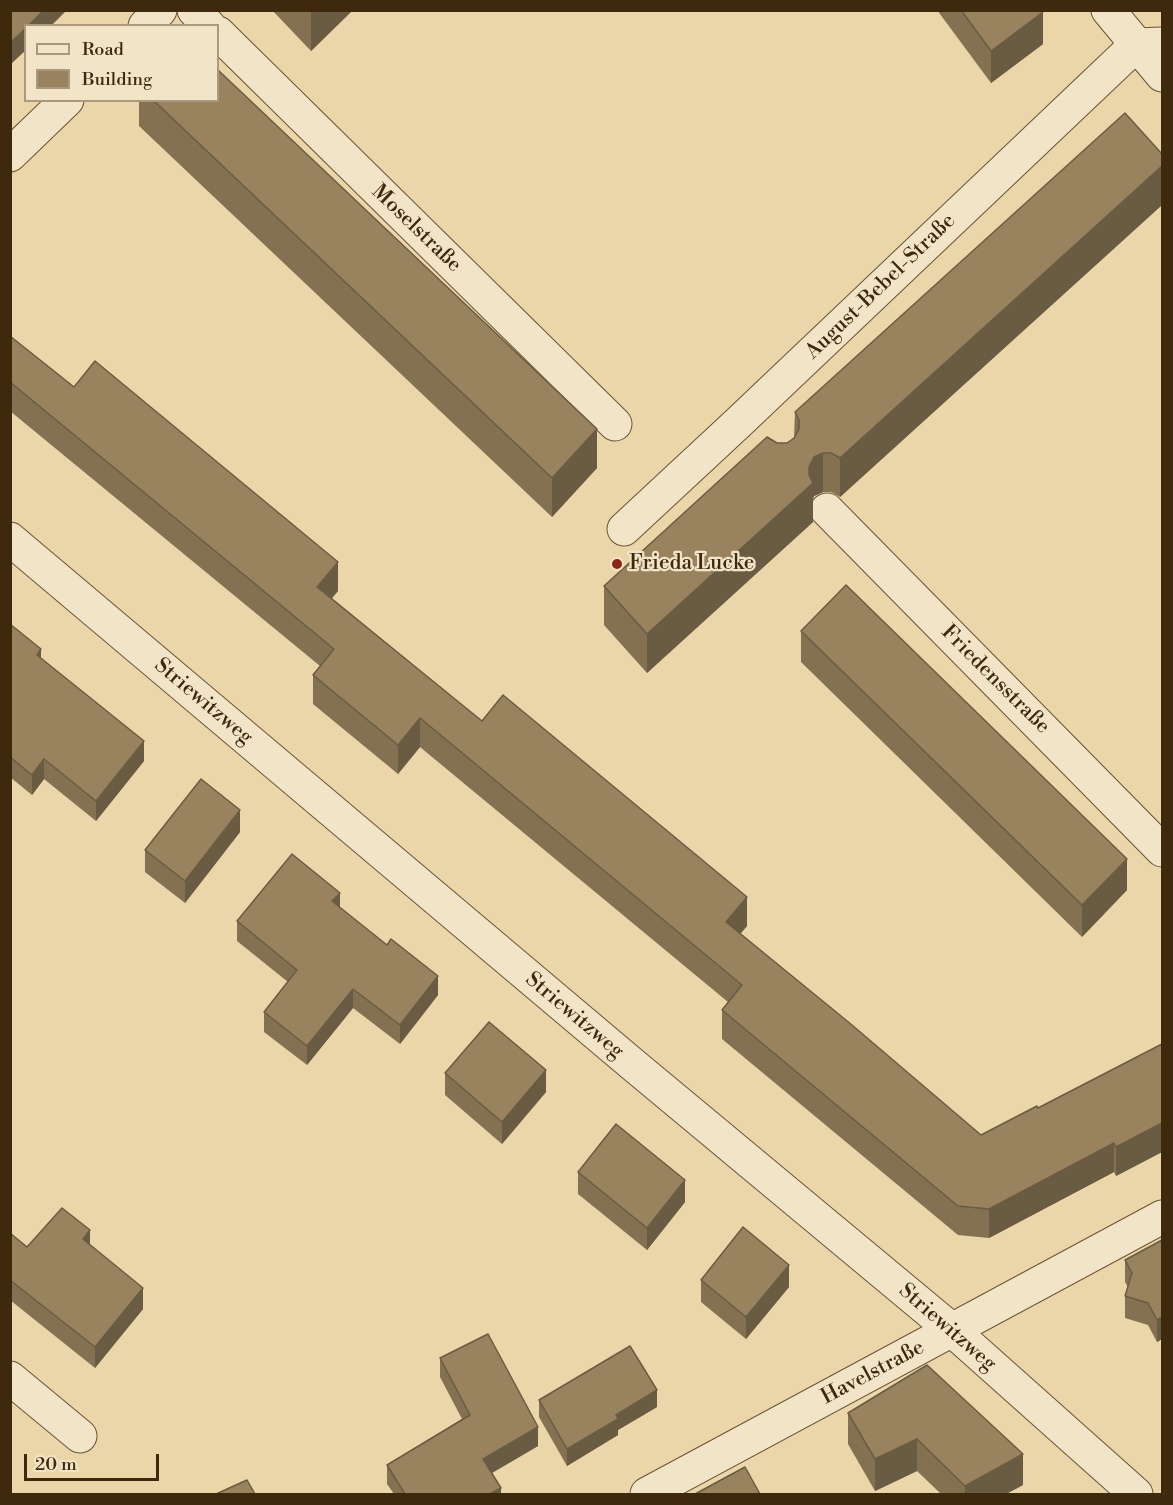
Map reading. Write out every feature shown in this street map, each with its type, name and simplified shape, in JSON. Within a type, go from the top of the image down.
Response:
[{"type":"street","points":[[147,24],[160,10]]},
{"type":"street","points":[[194,10],[207,24]]},
{"type":"street","points":[[1108,10],[1149,44],[1162,75]]},
{"type":"street","name":"Moselstraße","points":[[219,34],[615,424]]},
{"type":"street","name":"August-Bebel-Straße","points":[[624,529],[750,434],[1149,44]]},
{"type":"street","points":[[10,155],[65,102]]},
{"type":"street","name":"Friedensstraße","points":[[826,510],[1162,850]]},
{"type":"street","name":"Striewitzweg","points":[[10,539],[630,1063],[952,1330],[1136,1494]]},
{"type":"street","name":"Havelstraße","points":[[648,1494],[1162,1217]]},
{"type":"street","points":[[10,1378],[80,1436]]},
{"type":"building","points":[[10,10],[44,10],[30,24],[24,24],[24,30],[11,42]]},
{"type":"building","points":[[961,10],[1042,10],[1043,12],[991,51]]},
{"type":"building","points":[[219,71],[597,429],[552,478],[155,102],[219,102]]},
{"type":"building","points":[[1125,113],[1162,154],[1162,166],[840,458],[831,453],[823,453],[814,457],[809,467],[809,475],[813,483],[647,634],[604,586],[767,437],[777,443],[787,443],[794,438],[799,429],[799,420],[795,412]]},
{"type":"building","points":[[10,336],[74,387],[95,361],[338,562],[317,587],[482,721],[503,695],[747,897],[726,922],[981,1135],[1162,1044],[1162,1123],[1116,1147],[1114,1143],[989,1209],[958,1206],[722,1010],[742,985],[420,718],[398,745],[313,675],[334,649],[10,382]]},
{"type":"building","points":[[846,585],[1127,859],[1082,905],[801,631]]},
{"type":"building","points":[[10,624],[41,649],[37,655],[144,741],[96,801],[44,759],[32,775],[10,757]]},
{"type":"building","points":[[201,779],[240,810],[185,881],[145,850]]},
{"type":"building","points":[[292,854],[340,893],[332,901],[387,945],[391,939],[438,976],[400,1025],[353,989],[307,1046],[264,1012],[297,970],[237,921]]},
{"type":"building","points":[[489,1022],[546,1070],[502,1122],[445,1073]]},
{"type":"building","points":[[616,1124],[685,1180],[647,1228],[578,1172]]},
{"type":"building","points":[[62,1208],[90,1230],[83,1239],[143,1288],[95,1347],[10,1280],[10,1233],[27,1247]]},
{"type":"building","points":[[743,1227],[789,1265],[746,1317],[701,1280]]},
{"type":"building","points":[[1162,1240],[1162,1317],[1157,1320],[1148,1303],[1125,1296],[1132,1273],[1125,1260]]},
{"type":"building","points":[[488,1334],[538,1427],[483,1459],[501,1488],[490,1494],[405,1494],[387,1465],[470,1415],[440,1358]]},
{"type":"building","points":[[630,1346],[657,1390],[616,1415],[618,1419],[567,1449],[539,1400]]},
{"type":"building","points":[[927,1365],[1023,1454],[965,1486],[917,1439],[875,1459],[848,1413]]},
{"type":"building","points":[[745,1467],[760,1494],[695,1494]]},
{"type":"building","points":[[247,1480],[255,1494],[216,1494]]},
{"type":"place","name":"Frieda Lucke","points":[[617,564]]}]
